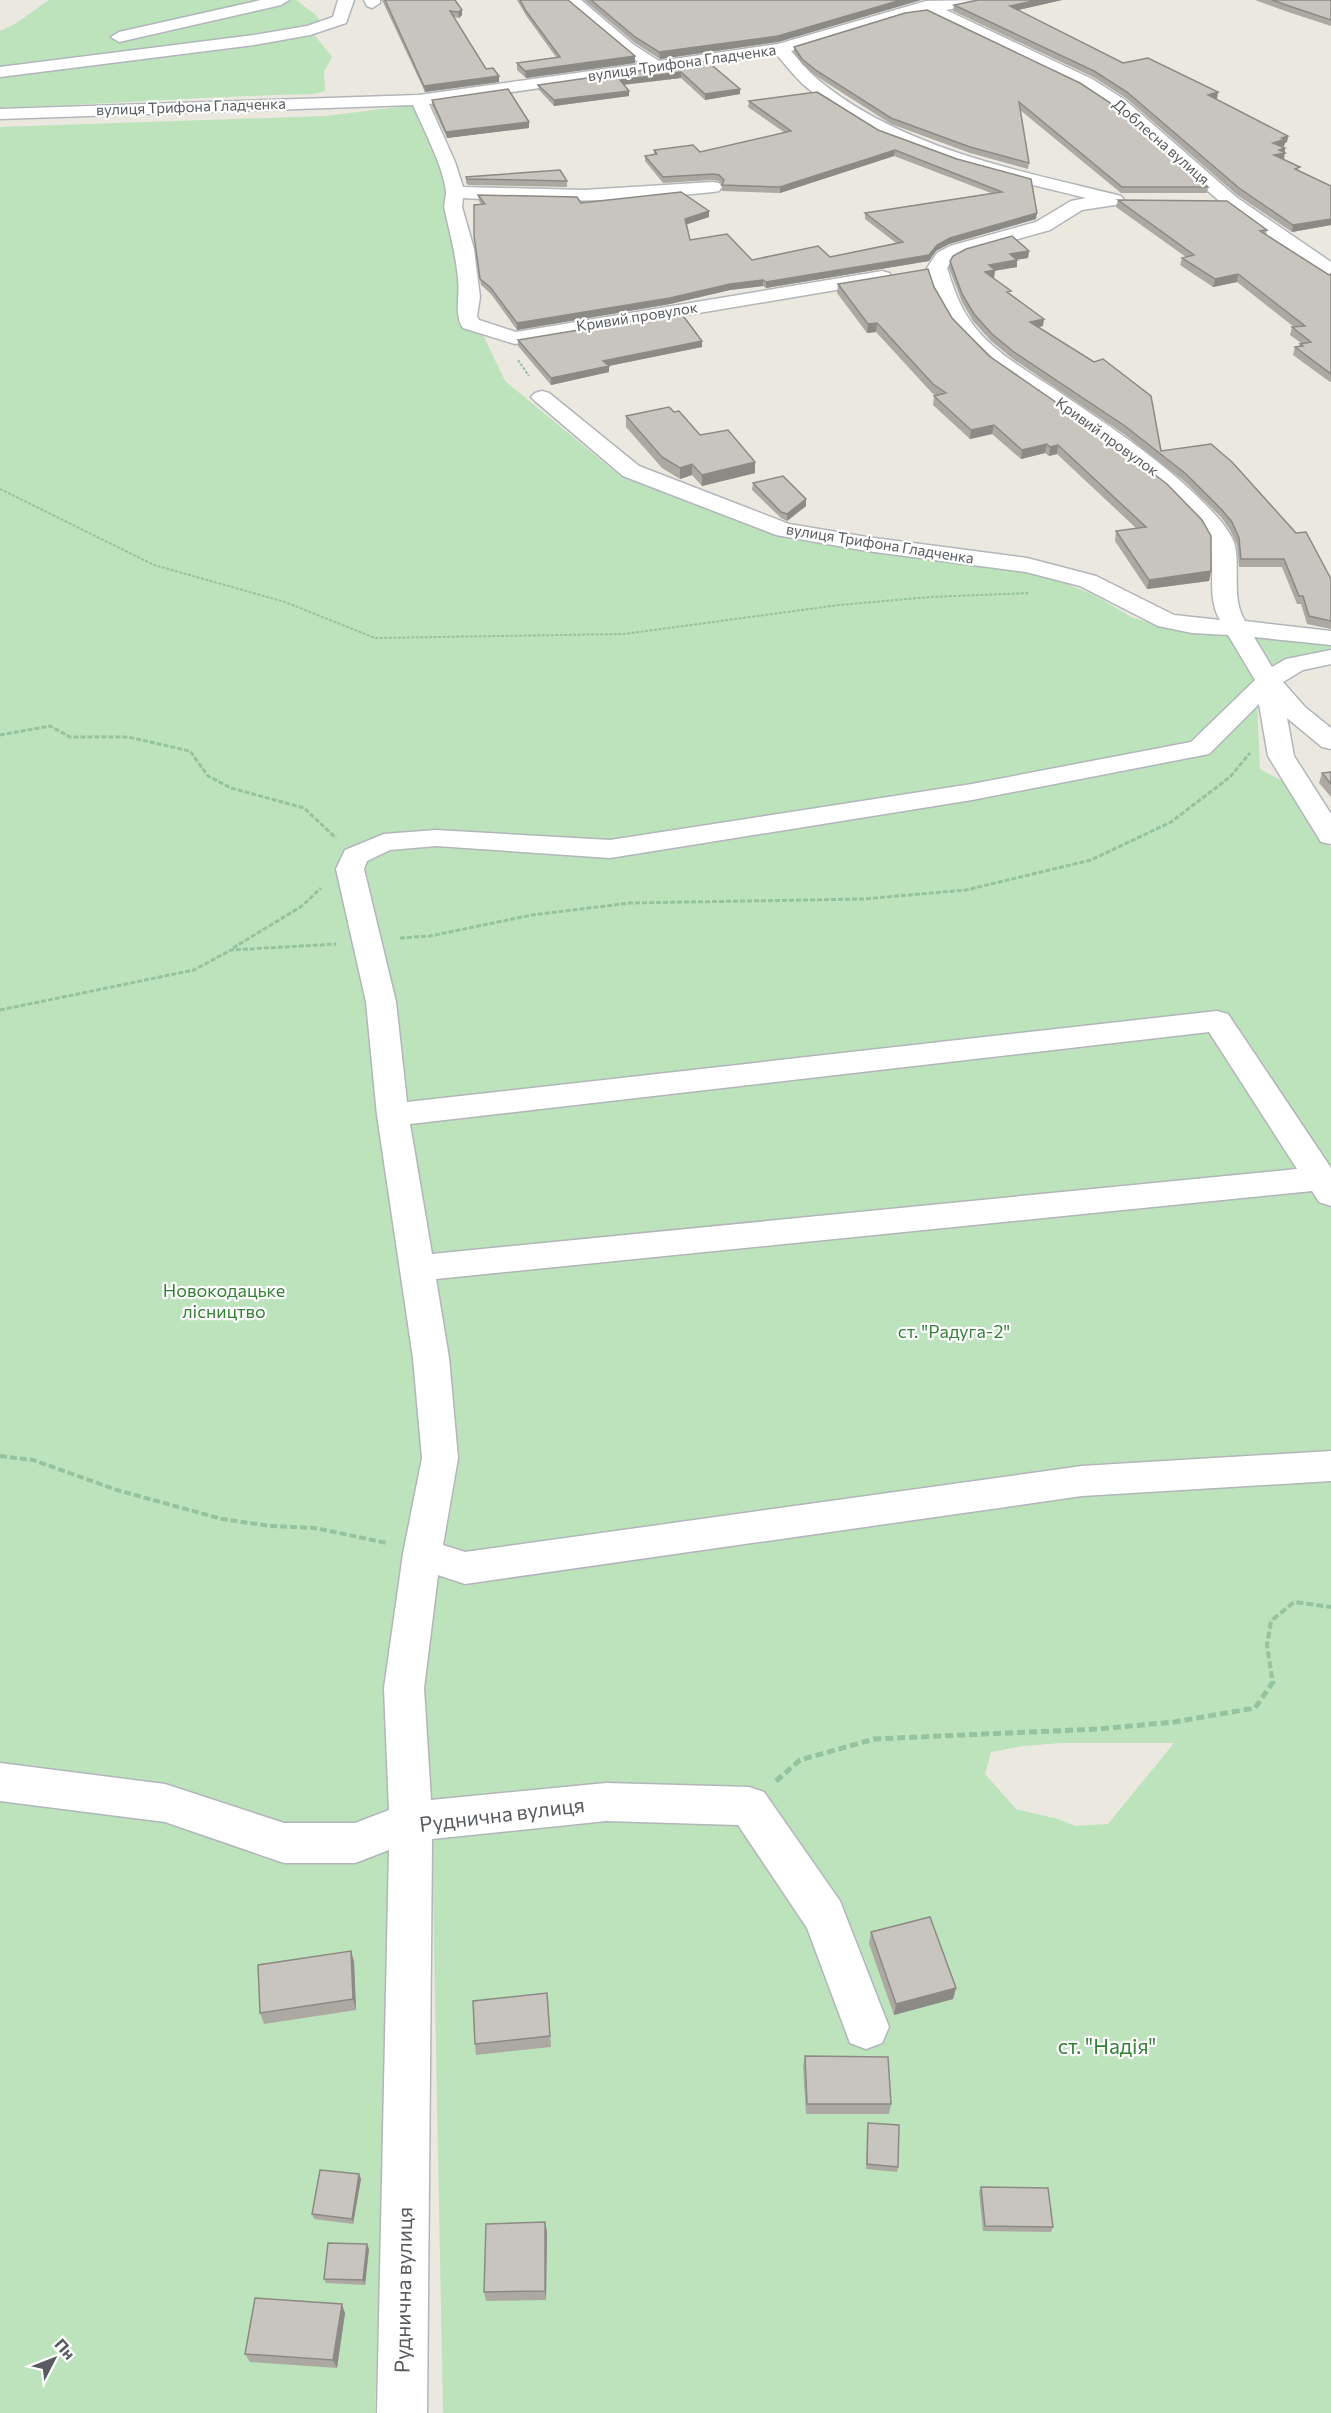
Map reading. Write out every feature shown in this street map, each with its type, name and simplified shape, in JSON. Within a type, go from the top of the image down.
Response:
[{"type":"street","points":[[0,67],[281,0]]},
{"type":"street","points":[[0,72],[254,40],[310,30],[340,20],[346,0]]},
{"type":"street","points":[[572,0],[628,48],[657,67]]},
{"type":"street","name":"Доблесна вулиця","points":[[914,0],[1086,83],[1119,104],[1230,201],[1331,272]]},
{"type":"street","name":"вулиця Трифона Гладченка","points":[[0,114],[419,100],[780,49],[891,15],[976,0]]},
{"type":"street","points":[[780,49],[794,69],[809,82],[884,130],[963,159],[1121,200],[1077,205],[1043,226],[957,250],[944,257],[937,268]]},
{"type":"street","points":[[419,100],[446,162],[465,249],[470,297],[467,316],[470,324],[515,338]]},
{"type":"street","points":[[454,200],[597,196],[713,188]]},
{"type":"street","points":[[454,200],[642,203]]},
{"type":"street","points":[[1207,202],[1230,201]]},
{"type":"street","points":[[1307,255],[1331,251]]},
{"type":"street","name":"Кривий провулок","points":[[515,338],[937,268],[945,294],[963,326],[998,358],[1097,427],[1174,486],[1212,525],[1222,545],[1223,580],[1229,615],[1268,681]]},
{"type":"street","name":"вулиця Трифона Гладченка","points":[[542,397],[631,471],[784,530],[1027,565],[1088,581],[1167,621],[1192,626],[1237,628],[1331,638]]},
{"type":"street","points":[[0,1782],[165,1803],[284,1843],[354,1843],[411,1822],[404,1688],[423,1554],[440,1458],[431,1358],[393,1115],[381,1002],[350,869],[355,856],[384,842],[436,838],[610,849],[972,792],[1200,748],[1268,681],[1295,664],[1331,657]]},
{"type":"street","points":[[1268,681],[1281,756],[1331,836]]},
{"type":"street","points":[[1268,681],[1296,712],[1331,741]]},
{"type":"street","points":[[393,1115],[1217,1021],[1326,1186],[417,1268]]},
{"type":"street","points":[[423,1554],[465,1568],[1082,1481],[1331,1466]]},
{"type":"street","name":"Руднична вулиця","points":[[402,2413],[411,1822],[606,1802],[749,1806]]},
{"type":"street","points":[[749,1806],[825,1916],[866,2027]]},
{"type":"path","points":[[515,338],[507,342],[542,397]]},
{"type":"path","points":[[0,489],[154,565],[285,602],[375,638],[624,634],[850,604],[930,597],[1038,593]]},
{"type":"path","points":[[231,950],[294,948],[430,936],[532,915],[630,903],[863,899],[977,888],[1091,860],[1171,822],[1230,777],[1275,722]]},
{"type":"path","points":[[0,735],[50,726],[70,737],[128,737],[190,751],[208,776],[231,788],[304,808],[355,856],[302,906],[194,970],[0,1010]]},
{"type":"path","points":[[0,1456],[33,1460],[117,1490],[222,1519],[270,1526],[315,1527],[376,1539],[423,1554]]},
{"type":"path","points":[[749,1806],[800,1760],[874,1738],[1098,1729],[1174,1722],[1255,1708],[1273,1682],[1267,1645],[1271,1621],[1294,1602],[1331,1607]]},
{"type":"green space","points":[[49,0],[296,0],[316,15],[321,23],[313,33],[332,57],[324,72],[325,91],[314,94],[0,108],[0,31],[15,24]]},
{"type":"green space","points":[[415,105],[441,163],[463,293],[505,381],[619,475],[779,535],[1038,573],[1092,594],[1133,618],[1190,633],[1258,633],[1331,641],[1331,652],[1295,657],[1256,678],[1260,769],[1292,786],[1331,848],[1331,2413],[443,2413],[432,1842],[400,1843],[390,1978],[375,2413],[0,2413],[0,127],[325,116]],"holes":[[[1061,1743],[1174,1743],[1108,1824],[1075,1826],[1058,1819],[1016,1809],[985,1774],[991,1752],[1023,1746]]]},
{"type":"building","points":[[385,0],[455,0],[462,10],[450,11],[486,69],[493,68],[499,76],[424,86]]},
{"type":"building","points":[[520,0],[568,0],[635,56],[525,71],[517,63],[560,57]]},
{"type":"building","points":[[591,0],[901,0],[778,36],[659,52],[635,37]]},
{"type":"building","points":[[978,0],[1037,0],[1010,6],[1123,63],[1148,58],[1218,92],[1208,95],[1288,136],[1273,143],[1285,148],[1279,150],[1285,153],[1274,155],[1300,167],[1295,169],[1331,186],[1331,219],[1293,225],[1239,188],[1127,92],[1094,71],[954,5]]},
{"type":"building","points":[[1272,0],[1331,0],[1331,20],[1289,6]]},
{"type":"building","points":[[927,10],[1080,83],[1112,104],[1208,187],[1122,187],[1019,102],[1029,163],[970,147],[891,118],[817,71],[802,59],[794,47],[905,13]]},
{"type":"building","points":[[707,61],[740,89],[705,94],[681,72],[620,80],[629,91],[554,100],[538,85]]},
{"type":"building","points":[[508,89],[529,122],[446,132],[432,100]]},
{"type":"building","points":[[817,92],[878,130],[957,159],[1031,179],[1037,213],[950,238],[937,245],[929,255],[766,282],[763,280],[730,284],[670,298],[517,323],[490,287],[480,279],[474,236],[474,205],[485,204],[478,195],[577,197],[581,203],[681,192],[709,211],[685,219],[690,240],[727,234],[752,260],[818,246],[830,257],[903,242],[865,213],[1002,192],[895,150],[780,187],[722,185],[724,180],[719,175],[713,174],[663,177],[645,156],[657,154],[654,150],[693,145],[700,152],[791,131],[749,101]]},
{"type":"building","points":[[560,170],[567,181],[467,179],[466,177]]},
{"type":"building","points":[[1118,200],[1227,201],[1267,230],[1260,231],[1329,275],[1331,274],[1331,374],[1295,347],[1311,342],[1292,327],[1305,326],[1238,274],[1215,279],[1182,258],[1194,255]]},
{"type":"building","points":[[1012,236],[1029,251],[1010,254],[1017,260],[989,265],[995,270],[985,272],[1011,291],[1007,292],[1044,319],[1030,322],[1094,362],[1103,359],[1151,396],[1161,451],[1211,444],[1232,462],[1296,533],[1306,532],[1331,579],[1331,621],[1309,616],[1303,596],[1299,596],[1284,559],[1241,559],[1239,538],[1232,522],[1186,474],[1125,426],[1014,352],[992,334],[974,314],[962,294],[950,261],[953,256],[966,249]]},
{"type":"building","points":[[928,269],[934,287],[952,318],[989,356],[1089,425],[1167,484],[1202,520],[1211,536],[1211,571],[1149,580],[1116,531],[1146,527],[1058,445],[1050,447],[1047,444],[1022,450],[994,425],[971,430],[934,396],[946,393],[933,384],[877,323],[868,324],[838,284]]},
{"type":"building","points":[[681,313],[702,341],[603,361],[609,366],[551,378],[518,340]]},
{"type":"building","points":[[669,407],[674,412],[679,411],[700,435],[728,430],[755,462],[702,475],[692,464],[680,468],[662,457],[626,416]]},
{"type":"building","points":[[783,476],[806,499],[787,514],[781,512],[753,483]]},
{"type":"building","points":[[1331,772],[1331,784],[1322,773]]},
{"type":"building","points":[[930,1917],[956,1988],[896,2004],[871,1932]]},
{"type":"building","points":[[351,1951],[353,1999],[260,2013],[258,1965]]},
{"type":"building","points":[[547,1993],[550,2036],[475,2044],[473,2001]]},
{"type":"building","points":[[805,2056],[888,2057],[891,2104],[807,2104]]},
{"type":"building","points":[[868,2123],[899,2125],[898,2167],[867,2164]]},
{"type":"building","points":[[320,2170],[359,2174],[352,2219],[312,2214]]},
{"type":"building","points":[[981,2187],[1048,2188],[1053,2227],[985,2226]]},
{"type":"building","points":[[545,2222],[545,2291],[484,2292],[486,2224]]},
{"type":"building","points":[[328,2243],[367,2244],[363,2280],[324,2279]]},
{"type":"building","points":[[255,2298],[342,2304],[333,2360],[245,2354]]},
{"type":"park label","name":"Новокодацьке лісництво","points":[[224,1301]]},
{"type":"park label","name":"ст. \"Радуга-2\"","points":[[954,1332]]},
{"type":"park label","name":"ст. \"Надія\"","points":[[1107,2047]]}]
